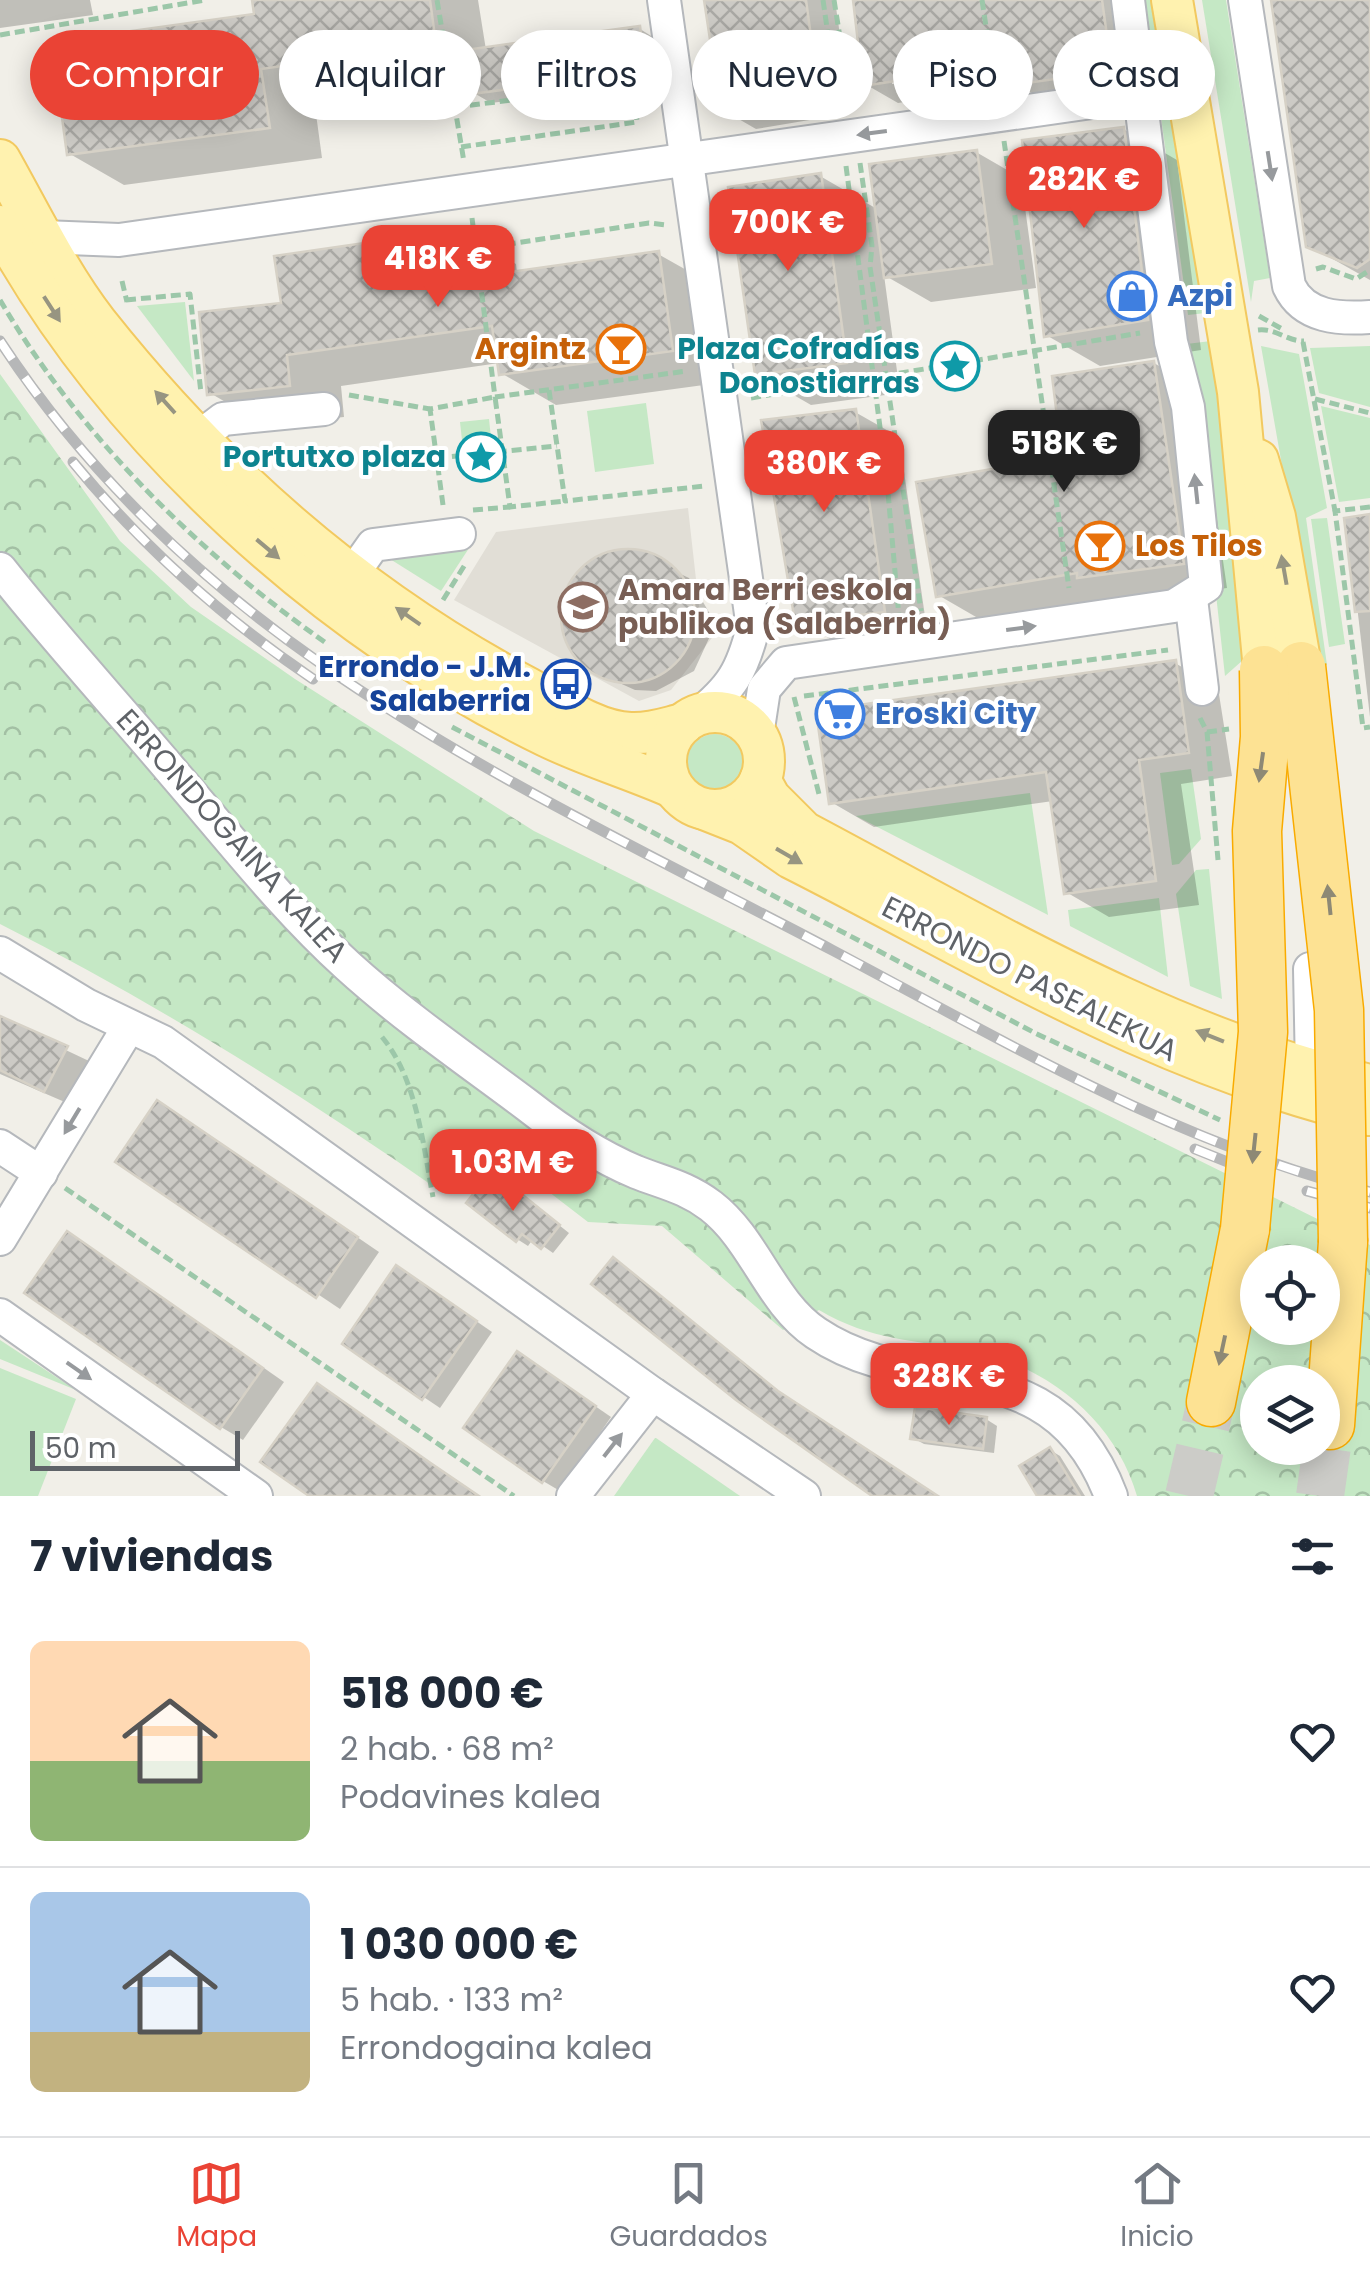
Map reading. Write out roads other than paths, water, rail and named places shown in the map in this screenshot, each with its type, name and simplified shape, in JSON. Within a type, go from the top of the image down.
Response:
[{"type":"highway","points":[[1211,1402],[1245,1229],[1264,1032],[1256,831],[1265,737],[1282,668]]},
{"type":"highway","points":[[1282,668],[1339,1010],[1342,1242],[1334,1365]]},
{"type":"main road","points":[[1172,0],[1282,668]]},
{"type":"main road","points":[[0,160],[83,304],[200,419],[271,512],[350,576],[466,656],[602,727],[630,734],[710,712],[736,717],[756,735],[762,749],[760,780],[738,805],[688,798],[666,753],[690,719]]},
{"type":"main road","name":"ERRONDO PASEALEKUA","points":[[0,226],[68,334],[153,436],[262,544],[359,624],[445,681],[546,736],[742,824],[791,858],[1115,1028],[1241,1080],[1370,1115]]},
{"type":"main road","name":"ERRONDO PASEALEKUA","points":[[760,780],[770,798],[804,832],[1126,1000],[1246,1051],[1370,1085]]},
{"type":"street","points":[[664,0],[753,628],[765,649],[786,663]]},
{"type":"street","points":[[1128,0],[1132,30]]},
{"type":"street","points":[[1245,0],[1287,277],[1293,294],[1316,312],[1336,318],[1370,317]]},
{"type":"street","points":[[44,238],[118,240],[686,160],[848,130],[1053,106]]},
{"type":"street","points":[[1145,120],[1170,328],[1188,407],[1202,689]]},
{"type":"street","points":[[83,304],[88,263],[118,240]]},
{"type":"street","points":[[200,419],[324,409]]},
{"type":"street","points":[[350,576],[373,545],[454,519]]},
{"type":"street","name":"ERRONDOGAINA KALEA","points":[[0,569],[225,834],[352,970],[531,1108],[601,1155],[639,1173],[682,1185],[715,1209],[788,1307],[812,1331],[838,1347],[988,1382],[1036,1404],[1076,1434],[1098,1461],[1111,1496]]},
{"type":"street","points":[[756,735],[764,689],[786,663],[1174,606],[1199,592]]},
{"type":"street","points":[[690,719],[719,698],[742,667],[753,628]]},
{"type":"street","points":[[0,952],[86,1005],[164,1042],[234,1097],[653,1394],[804,1496]]},
{"type":"street","points":[[1310,970],[1312,1071]]},
{"type":"street","points":[[86,1005],[122,1038],[184,1076],[234,1097]]},
{"type":"street","points":[[0,1240],[122,1038]]},
{"type":"street","points":[[0,1146],[42,1172]]},
{"type":"street","points":[[0,1315],[256,1496]]},
{"type":"street","points":[[573,1496],[653,1394]]},
{"type":"tunnel","points":[[1189,1496],[1211,1402]]},
{"type":"tunnel","points":[[1320,1496],[1324,1465]]},
{"type":"railway","points":[[0,341],[81,449],[171,544],[269,626],[374,700],[598,828],[1094,1088],[1229,1147],[1370,1192]]},
{"type":"railway","points":[[73,462],[127,523],[185,579],[313,679]]},
{"type":"railway","points":[[1195,1149],[1265,1177]]},
{"type":"railway","points":[[1307,1191],[1370,1208]]},
{"type":"place","name":"Azpi","points":[[1132,296]]},
{"type":"place","name":"Argintz","points":[[621,349]]},
{"type":"place","name":"Plaza Cofradías Donostiarras","points":[[955,366]]},
{"type":"place","name":"Portutxo plaza","points":[[481,457]]},
{"type":"place","name":"Los Tilos","points":[[1100,546]]},
{"type":"place","name":"Amara Berri eskola publikoa (Salaberria)","points":[[583,607]]},
{"type":"place","name":"Errondo - J.M. Salaberria","points":[[566,684]]},
{"type":"place","name":"Eroski City","points":[[840,714]]}]
